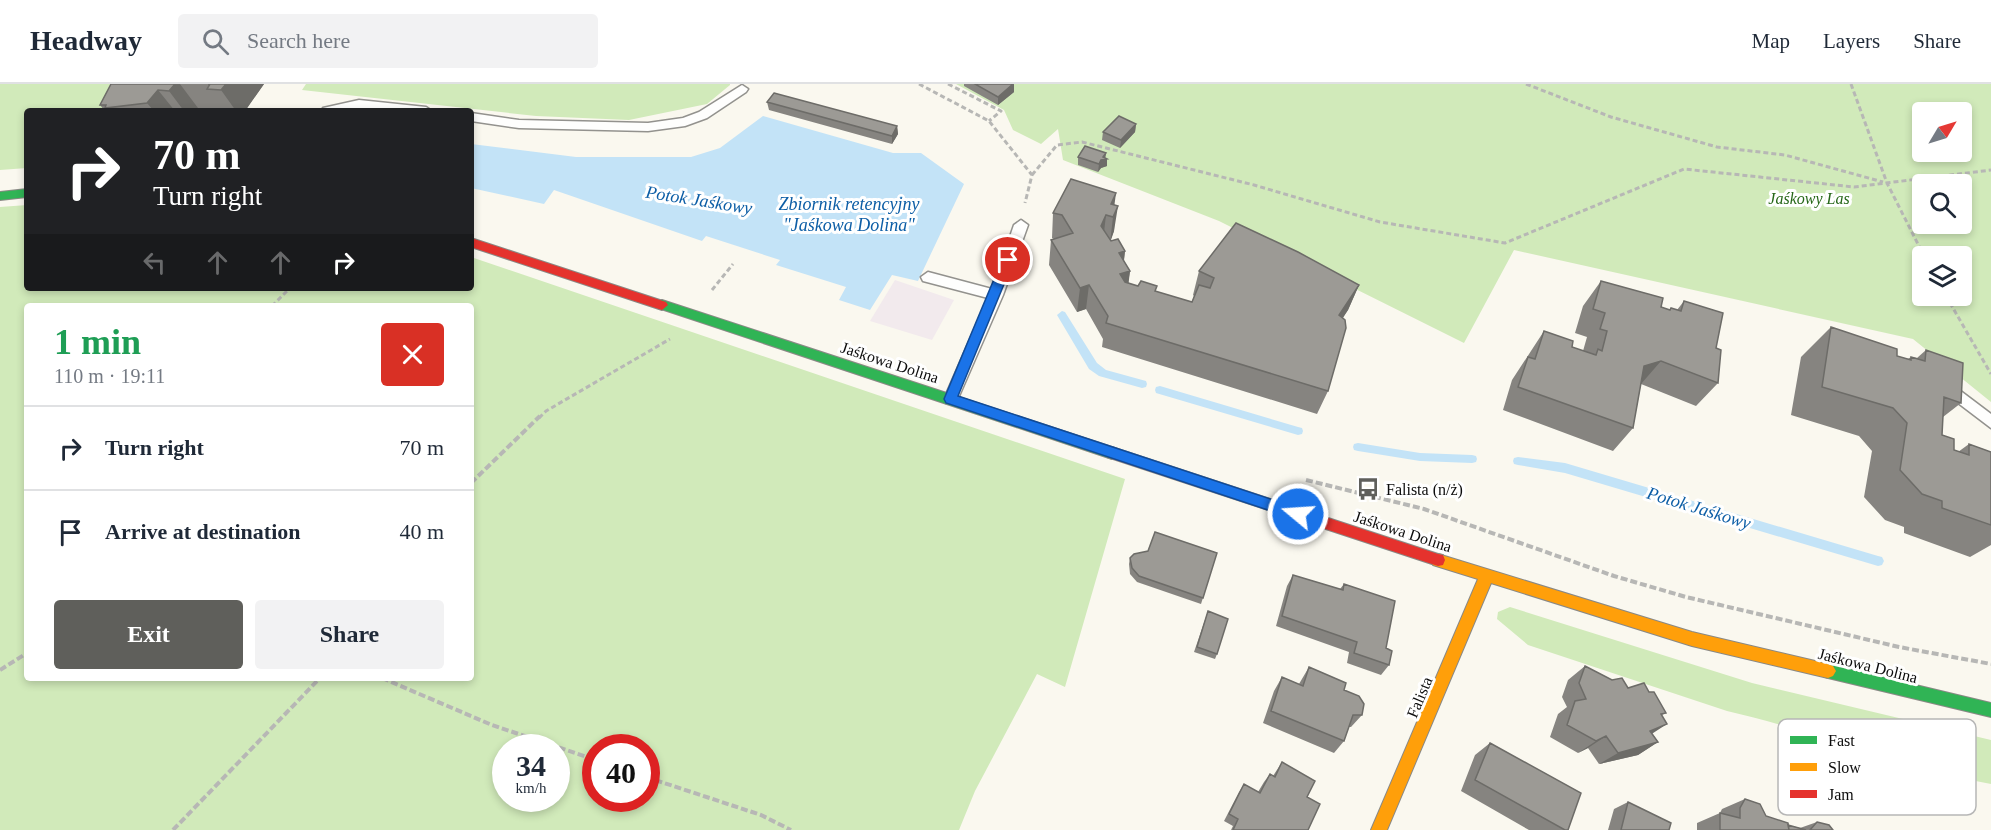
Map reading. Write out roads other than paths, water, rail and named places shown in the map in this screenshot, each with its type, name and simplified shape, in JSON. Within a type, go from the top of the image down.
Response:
[{"type":"street","points":[[0,196],[24,194]]},
{"type":"street","name":"Jaśkowa Dolina","points":[[474,243],[1487,576],[1692,639],[1991,710]]},
{"type":"street","name":"Falista","points":[[1379,830],[1487,576]]},
{"type":"lane","points":[[474,117],[519,124],[561,126],[668,125],[703,115],[742,88]]},
{"type":"lane","points":[[341,108],[359,104],[397,108]]},
{"type":"lane","points":[[951,399],[996,295],[1021,225]]},
{"type":"lane","points":[[928,277],[996,295]]},
{"type":"lane","points":[[1936,381],[1952,389],[1991,422]]},
{"type":"water","name":"Zbiornik retencyjny \"Jaśkowa Dolina\"","points":[[763,116],[893,153],[921,153],[964,184],[918,281],[892,275],[870,310],[839,300],[846,287],[776,265],[780,260],[706,236],[702,241],[554,190],[544,204],[474,189],[474,144],[576,157],[691,157],[720,148]]},
{"type":"waterway","name":"Potok Jaśkowy","points":[[1062,315],[1093,366],[1103,373],[1142,384]]},
{"type":"waterway","name":"Potok Jaśkowy","points":[[1160,390],[1298,431]]},
{"type":"waterway","name":"Potok Jaśkowy","points":[[1358,447],[1420,457],[1472,459]]},
{"type":"waterway","name":"Potok Jaśkowy","points":[[1518,461],[1565,468],[1878,561]]},
{"type":"place","name":"Falista (n/ż)","points":[[1368,489]]},
{"type":"park label","name":"Jaśkowy Las","points":[[1809,198]]}]
